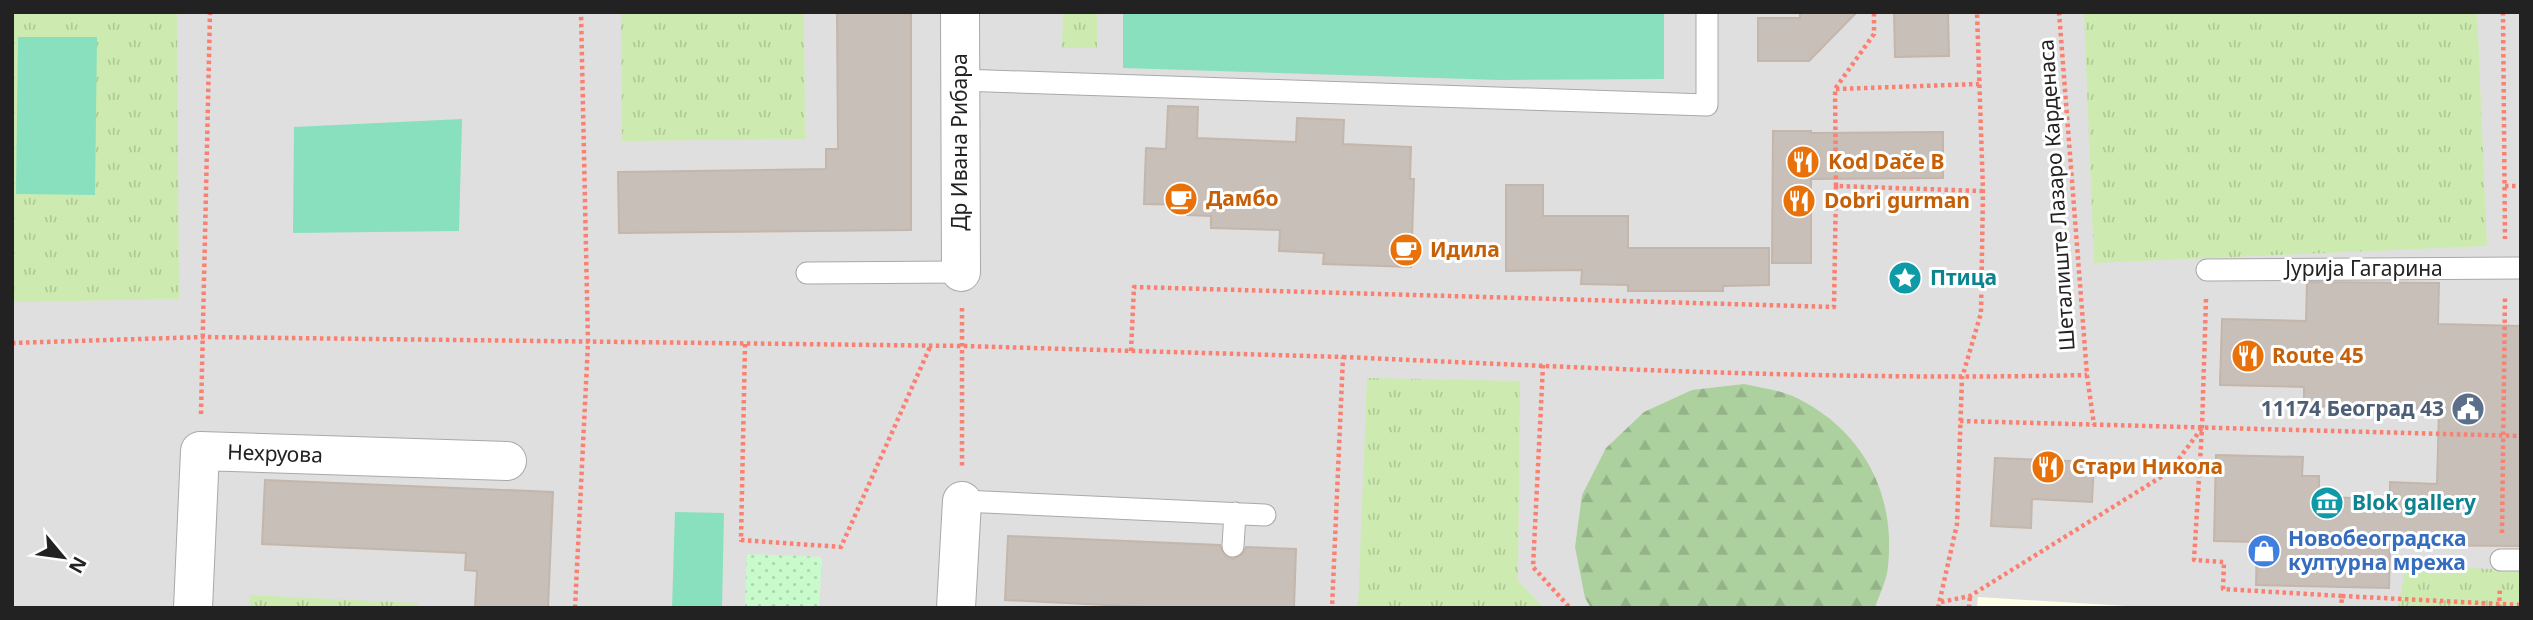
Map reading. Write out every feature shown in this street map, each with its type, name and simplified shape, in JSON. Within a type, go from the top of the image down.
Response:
[{"type":"street","name":"Др Ивана Рибара","points":[[960,12],[961,272]]},
{"type":"street","name":"Нехруова","points":[[193,608],[200,451],[507,461]]},
{"type":"street","points":[[956,608],[962,501]]},
{"type":"lane","points":[[960,80],[1707,105],[1707,12]]},
{"type":"lane","name":"Јурија Гагарина","points":[[2207,270],[2521,268]]},
{"type":"lane","points":[[807,273],[961,272]]},
{"type":"lane","points":[[962,501],[1265,515]]},
{"type":"lane","points":[[1233,546],[1235,513]]},
{"type":"path","points":[[200,451],[210,12]]},
{"type":"path","points":[[575,608],[588,343],[580,12]]},
{"type":"path","points":[[1131,352],[1134,287],[1834,307],[1835,89],[1874,34],[1874,12]]},
{"type":"path","points":[[1977,12],[1983,191],[1981,313],[1962,378],[1957,523],[1940,605],[1970,596],[2169,472],[2202,428]]},
{"type":"path","name":"Шеталиште Лазаро Карденаса","points":[[2059,12],[2087,375],[2094,425]]},
{"type":"path","points":[[1835,89],[1979,84]]},
{"type":"path","points":[[1836,186],[1983,191]]},
{"type":"path","points":[[2505,186],[2521,186]]},
{"type":"path","points":[[2207,270],[2194,560],[2224,562],[2222,589],[2521,605]]},
{"type":"path","points":[[961,272],[964,346],[962,501]]},
{"type":"path","name":"Шеталиште Лазаро Карденаса","points":[[12,342],[203,337],[964,346],[1962,378],[2087,375]]},
{"type":"path","points":[[745,344],[741,540],[841,547],[930,346]]},
{"type":"path","points":[[1332,608],[1343,357]]},
{"type":"path","points":[[1543,365],[1533,567],[1570,608]]},
{"type":"path","points":[[1960,421],[2521,436]]},
{"type":"path","points":[[1969,608],[1970,596]]},
{"type":"path","points":[[2341,608],[2342,596]]},
{"type":"shaded area","points":[[12,12],[2521,12],[2521,608],[12,608]]},
{"type":"shaded area","points":[[1978,597],[2159,608],[1977,608]]},
{"type":"green space","points":[[12,12],[177,12],[179,299],[12,302]]},
{"type":"green space","points":[[621,12],[804,12],[805,139],[622,141]]},
{"type":"green space","points":[[1063,12],[1097,12],[1097,48],[1062,48]]},
{"type":"green space","points":[[1123,12],[1664,12],[1664,79],[1500,80],[1123,68]]},
{"type":"green space","points":[[2084,12],[2477,12],[2487,246],[2094,263]]},
{"type":"green space","points":[[18,37],[97,37],[95,195],[16,194]]},
{"type":"green space","points":[[462,119],[459,231],[293,233],[294,127]]},
{"type":"green space","points":[[1367,378],[1520,381],[1518,581],[1544,608],[1358,608]]},
{"type":"green space","points":[[1744,384],[1791,395],[1820,412],[1857,446],[1870,467],[1880,490],[1889,540],[1885,582],[1875,608],[1591,608],[1585,598],[1575,547],[1582,495],[1606,448],[1644,412],[1692,390]]},
{"type":"green space","points":[[675,512],[724,513],[722,608],[672,608]]},
{"type":"green space","points":[[747,554],[822,557],[819,608],[745,608]]},
{"type":"green space","points":[[2406,564],[2521,571],[2521,608],[2398,608]]},
{"type":"green space","points":[[250,595],[418,603],[417,608],[249,608]]},
{"type":"building","points":[[837,12],[911,12],[911,230],[619,233],[618,172],[826,169],[826,149],[838,149]]},
{"type":"building","points":[[1800,12],[1857,12],[1809,61],[1758,61],[1758,18],[1800,18]]},
{"type":"building","points":[[1894,12],[1948,12],[1949,56],[1895,57]]},
{"type":"building","points":[[1168,106],[1198,107],[1197,138],[1296,142],[1297,118],[1344,120],[1343,144],[1411,147],[1410,179],[1414,179],[1411,267],[1323,264],[1324,253],[1279,251],[1280,230],[1211,228],[1211,216],[1187,215],[1188,205],[1144,204],[1146,148],[1166,149]]},
{"type":"building","points":[[1773,131],[1943,132],[1943,178],[1811,179],[1811,263],[1772,263]]},
{"type":"building","points":[[1506,185],[1543,185],[1543,216],[1628,216],[1628,248],[1769,248],[1769,285],[1723,286],[1723,291],[1628,291],[1628,285],[1581,284],[1582,270],[1506,271]]},
{"type":"building","points":[[2307,282],[2439,283],[2438,324],[2521,326],[2521,546],[2390,545],[2389,588],[2256,585],[2257,542],[2214,541],[2216,455],[2303,457],[2302,476],[2319,476],[2319,497],[2390,499],[2390,482],[2437,484],[2439,409],[2304,406],[2304,387],[2220,385],[2222,319],[2306,321]]},
{"type":"building","points":[[1995,458],[2094,462],[2092,502],[2032,499],[2031,528],[1991,526]]},
{"type":"building","points":[[265,480],[553,492],[548,608],[475,608],[477,571],[465,570],[466,553],[262,544]]},
{"type":"building","points":[[1008,536],[1220,545],[1225,556],[1233,559],[1243,554],[1246,547],[1296,549],[1294,608],[1165,608],[1005,600]]},
{"type":"place","name":"Kod Dače B","points":[[1803,162]]},
{"type":"place","name":"Дамбо","points":[[1181,199]]},
{"type":"place","name":"Dobri gurman","points":[[1799,201]]},
{"type":"place","name":"Идила","points":[[1406,250]]},
{"type":"place","name":"Птица","points":[[1905,278]]},
{"type":"place","name":"Route 45","points":[[2248,356]]},
{"type":"place","name":"11174 Београд 43","points":[[2468,409]]},
{"type":"place","name":"Стари Никола","points":[[2048,467]]},
{"type":"place","name":"Blok gallery","points":[[2327,503]]},
{"type":"place","name":"Новобеоградска културна мрежа","points":[[2264,551]]}]
